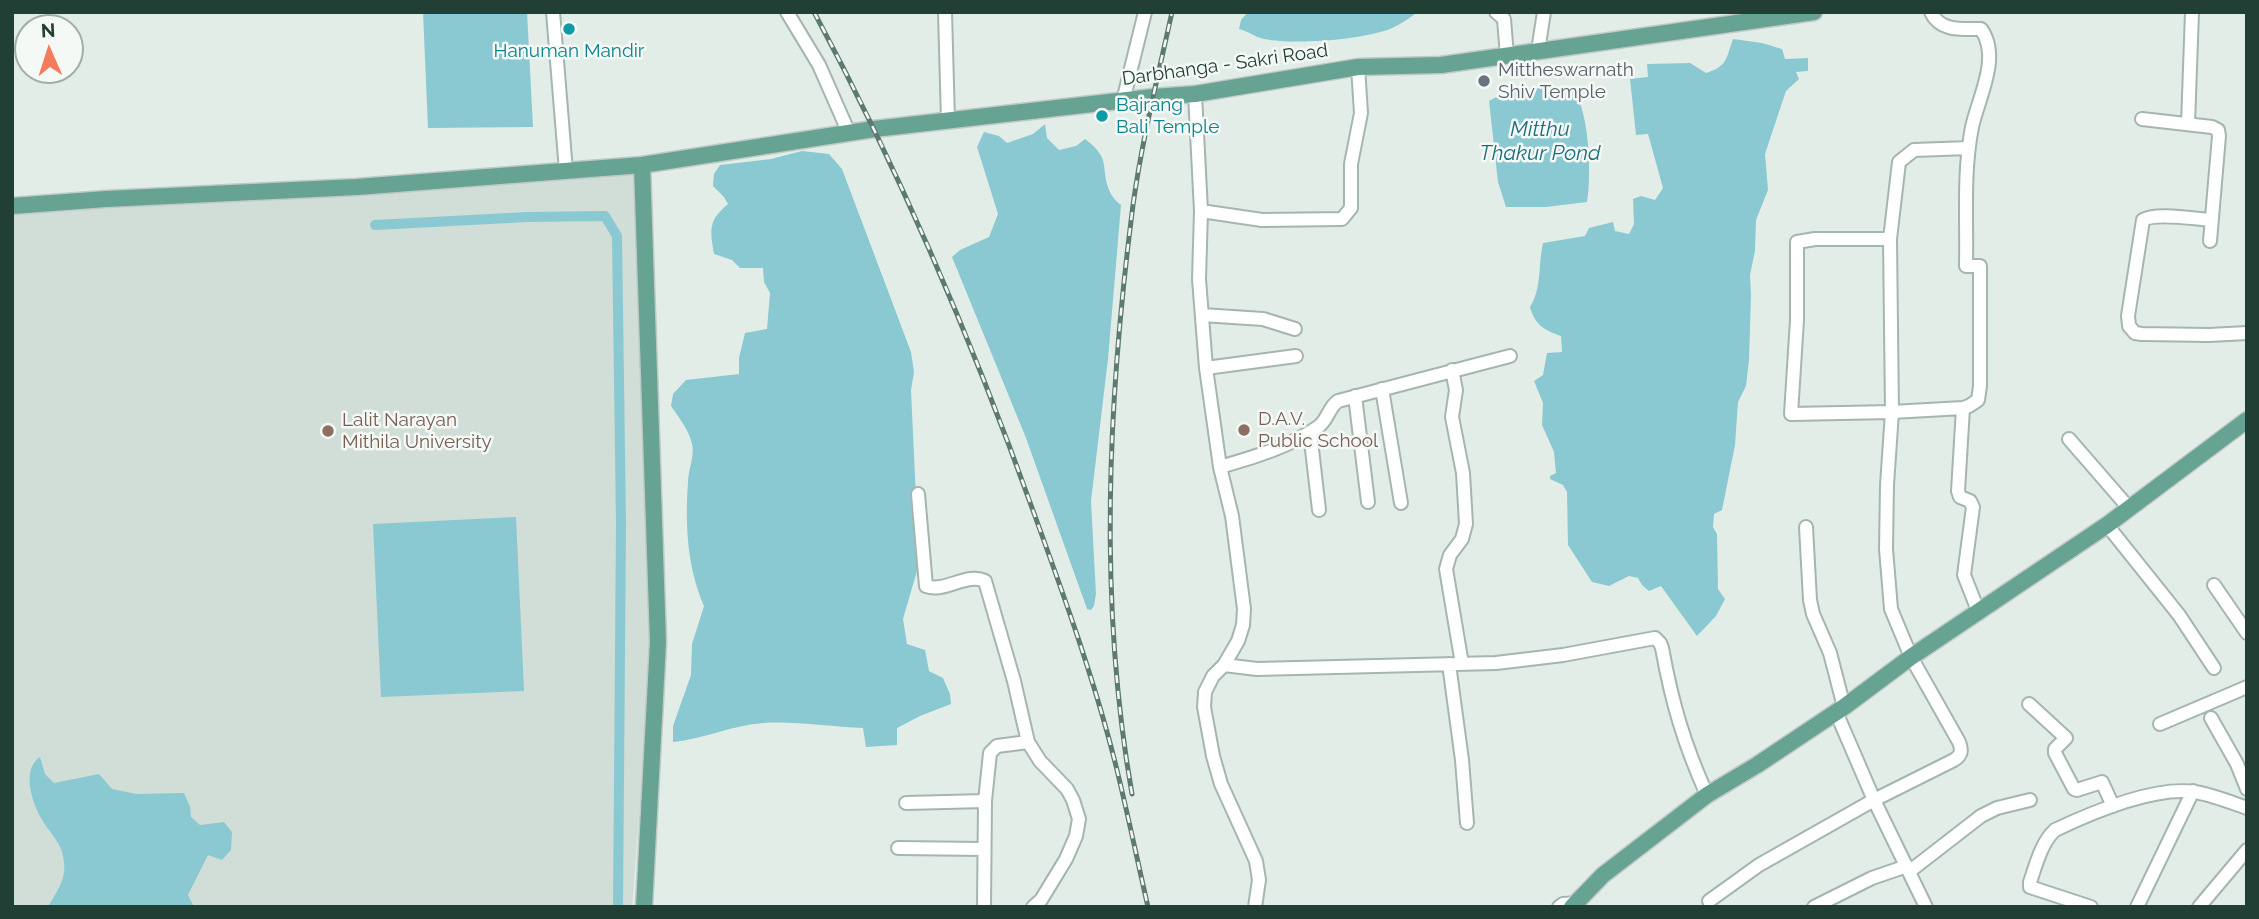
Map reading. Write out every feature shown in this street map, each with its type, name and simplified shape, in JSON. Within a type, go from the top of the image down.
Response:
[{"type":"main road","name":"Darbhanga - Sakri Road","points":[[12,206],[357,187],[642,165],[849,133],[1195,94],[1358,67],[1441,65],[1814,12]]},
{"type":"main road","points":[[642,165],[658,642],[644,907]]},
{"type":"main road","points":[[1576,905],[1603,874],[1707,795],[1758,765],[1910,657],[2107,525],[2247,420]]},
{"type":"street","points":[[552,12],[566,171]]},
{"type":"street","points":[[787,12],[819,65],[849,133]]},
{"type":"street","points":[[945,12],[948,121]]},
{"type":"street","points":[[1123,101],[1145,12]]},
{"type":"street","points":[[1496,12],[1504,19],[1507,56]]},
{"type":"street","points":[[1538,51],[1544,12]]},
{"type":"street","points":[[1890,239],[1815,239],[1797,242],[1797,320],[1791,414],[1963,408],[1978,400],[1980,266],[1966,266],[1966,172],[1987,73],[1987,38],[1981,29],[1953,30],[1934,20],[1931,12]]},
{"type":"street","points":[[2188,124],[2192,12]]},
{"type":"street","points":[[1201,211],[1262,219],[1342,219],[1351,208],[1351,164],[1361,113],[1358,67]]},
{"type":"street","points":[[1195,94],[1201,211],[1199,279],[1206,368],[1220,467],[1232,516],[1244,609],[1238,641],[1224,665],[1213,676],[1205,692],[1204,707],[1221,784],[1256,861],[1259,880],[1255,907]]},
{"type":"street","points":[[2142,119],[2212,127],[2218,132],[2210,241]]},
{"type":"street","points":[[1709,901],[1759,865],[1960,755],[1959,742],[1910,657],[1891,609],[1886,549],[1892,412],[1890,239],[1899,162],[1914,150],[1969,148]]},
{"type":"street","points":[[2212,220],[2155,216],[2143,220],[2128,316],[2129,327],[2135,333],[2142,334],[2247,333]]},
{"type":"street","points":[[1202,314],[1263,319],[1295,329]]},
{"type":"street","points":[[1206,368],[1296,356]]},
{"type":"street","points":[[1220,467],[1266,453],[1310,432],[1325,422],[1334,404],[1355,396],[1510,356]]},
{"type":"street","points":[[1452,370],[1456,390],[1451,417],[1462,473],[1466,524],[1462,539],[1450,555],[1446,569],[1467,823]]},
{"type":"street","points":[[1382,389],[1401,503]]},
{"type":"street","points":[[1355,396],[1368,502]]},
{"type":"street","points":[[1963,408],[1958,494],[1970,501],[1973,510],[1964,575],[1979,613]]},
{"type":"street","points":[[1310,432],[1319,510]]},
{"type":"street","points":[[2069,439],[2128,507]]},
{"type":"street","points":[[918,494],[925,584],[931,588],[978,578],[985,581],[1014,681],[1028,743],[1040,761],[1067,789],[1077,811],[1079,819],[1076,836],[1066,859],[1039,904]]},
{"type":"street","points":[[2107,525],[2179,615],[2214,668]]},
{"type":"street","points":[[1806,527],[1810,600],[1813,614],[1830,653],[1840,709],[1874,800],[1926,907]]},
{"type":"street","points":[[2214,585],[2247,634]]},
{"type":"street","points":[[1224,665],[1257,669],[1496,663],[1563,655],[1655,638],[1662,648],[1669,689],[1688,752],[1707,795]]},
{"type":"street","points":[[2160,724],[2247,687]]},
{"type":"street","points":[[2029,704],[2066,738],[2056,747],[2054,753],[2074,789],[2101,782],[2113,806]]},
{"type":"street","points":[[2211,718],[2237,764],[2247,789]]},
{"type":"street","points":[[984,907],[983,849],[988,758],[993,749],[1003,745],[1028,743]]},
{"type":"street","points":[[2137,907],[2193,792]]},
{"type":"street","points":[[2091,907],[2058,902],[2030,887],[2049,836],[2055,830],[2113,806],[2163,793],[2193,792],[2247,808]]},
{"type":"street","points":[[906,803],[985,800]]},
{"type":"street","points":[[1814,907],[1872,878],[1908,868],[1989,811],[2030,800]]},
{"type":"street","points":[[898,848],[983,849]]},
{"type":"street","points":[[2200,907],[2247,850]]},
{"type":"street","points":[[1559,907],[1563,904],[1576,905]]},
{"type":"shaded area","name":"Lalit Narayan Mithila University","points":[[631,171],[636,180],[652,647],[632,907],[12,907],[12,214],[437,189]]},
{"type":"water","points":[[423,12],[527,12],[533,127],[428,128]]},
{"type":"water","points":[[1248,12],[1418,12],[1394,27],[1377,33],[1345,39],[1293,42],[1264,39],[1239,29],[1241,20]]},
{"type":"water","points":[[1733,39],[1782,49],[1785,59],[1808,58],[1808,71],[1796,72],[1799,79],[1786,91],[1765,154],[1768,190],[1756,220],[1755,251],[1750,275],[1746,386],[1738,402],[1735,445],[1722,510],[1714,514],[1718,589],[1725,599],[1716,616],[1697,636],[1661,586],[1649,591],[1638,578],[1629,576],[1609,586],[1592,582],[1568,545],[1567,492],[1563,485],[1550,479],[1550,476],[1556,473],[1554,452],[1542,425],[1543,403],[1534,381],[1543,375],[1547,353],[1562,352],[1561,336],[1541,326],[1530,307],[1538,284],[1543,243],[1585,236],[1589,228],[1613,222],[1615,231],[1629,234],[1634,224],[1633,199],[1641,196],[1655,200],[1663,188],[1648,134],[1636,135],[1630,79],[1648,77],[1647,64],[1690,63],[1706,73],[1725,61]]},
{"type":"water","name":"Mitthu Thakur Pond","points":[[1572,87],[1578,97],[1586,125],[1589,175],[1587,202],[1546,207],[1506,207],[1498,182],[1489,101],[1519,90]]},
{"type":"water","points":[[1045,124],[1047,138],[1059,150],[1076,146],[1085,139],[1094,146],[1102,158],[1110,192],[1121,205],[1108,359],[1091,501],[1096,594],[1091,610],[1087,609],[1026,438],[952,257],[960,250],[989,237],[998,214],[977,147],[984,132],[999,136],[1007,143],[1033,134]]},
{"type":"water","points":[[802,151],[829,154],[842,169],[911,352],[914,372],[911,390],[919,564],[903,619],[907,644],[925,650],[929,671],[943,678],[951,704],[897,728],[897,745],[866,747],[863,728],[800,723],[752,724],[673,742],[673,726],[691,675],[692,644],[704,606],[694,576],[687,529],[688,482],[693,448],[686,429],[671,406],[673,394],[686,380],[739,374],[739,358],[745,333],[767,329],[770,293],[764,282],[763,268],[740,268],[732,260],[714,254],[712,226],[717,215],[728,204],[713,186],[714,174],[720,165],[771,159]]},
{"type":"water","points":[[516,517],[524,691],[381,697],[373,524]]},
{"type":"water","points":[[40,757],[45,774],[54,783],[99,774],[112,789],[136,794],[184,793],[191,817],[200,825],[224,822],[232,832],[231,850],[222,860],[208,855],[188,895],[194,907],[48,907],[61,883],[64,864],[60,846],[34,804],[30,786],[31,769]]},
{"type":"waterway","points":[[375,225],[605,216],[617,236],[621,524],[618,907]]},
{"type":"railway","points":[[814,12],[906,197],[961,323],[1011,451],[1068,607],[1098,700],[1148,907]]},
{"type":"railway","points":[[1132,794],[1114,647],[1110,500],[1113,425],[1124,278],[1133,205],[1172,12]]},
{"type":"place","name":"Hanuman Mandir","points":[[569,29]]},
{"type":"place","name":"Mittheswarnath Shiv Temple","points":[[1484,81]]},
{"type":"place","name":"Bajrang Bali Temple","points":[[1102,116]]},
{"type":"place","name":"D.A.V. Public School","points":[[1244,430]]},
{"type":"place","name":"Lalit Narayan Mithila University","points":[[328,431]]}]
